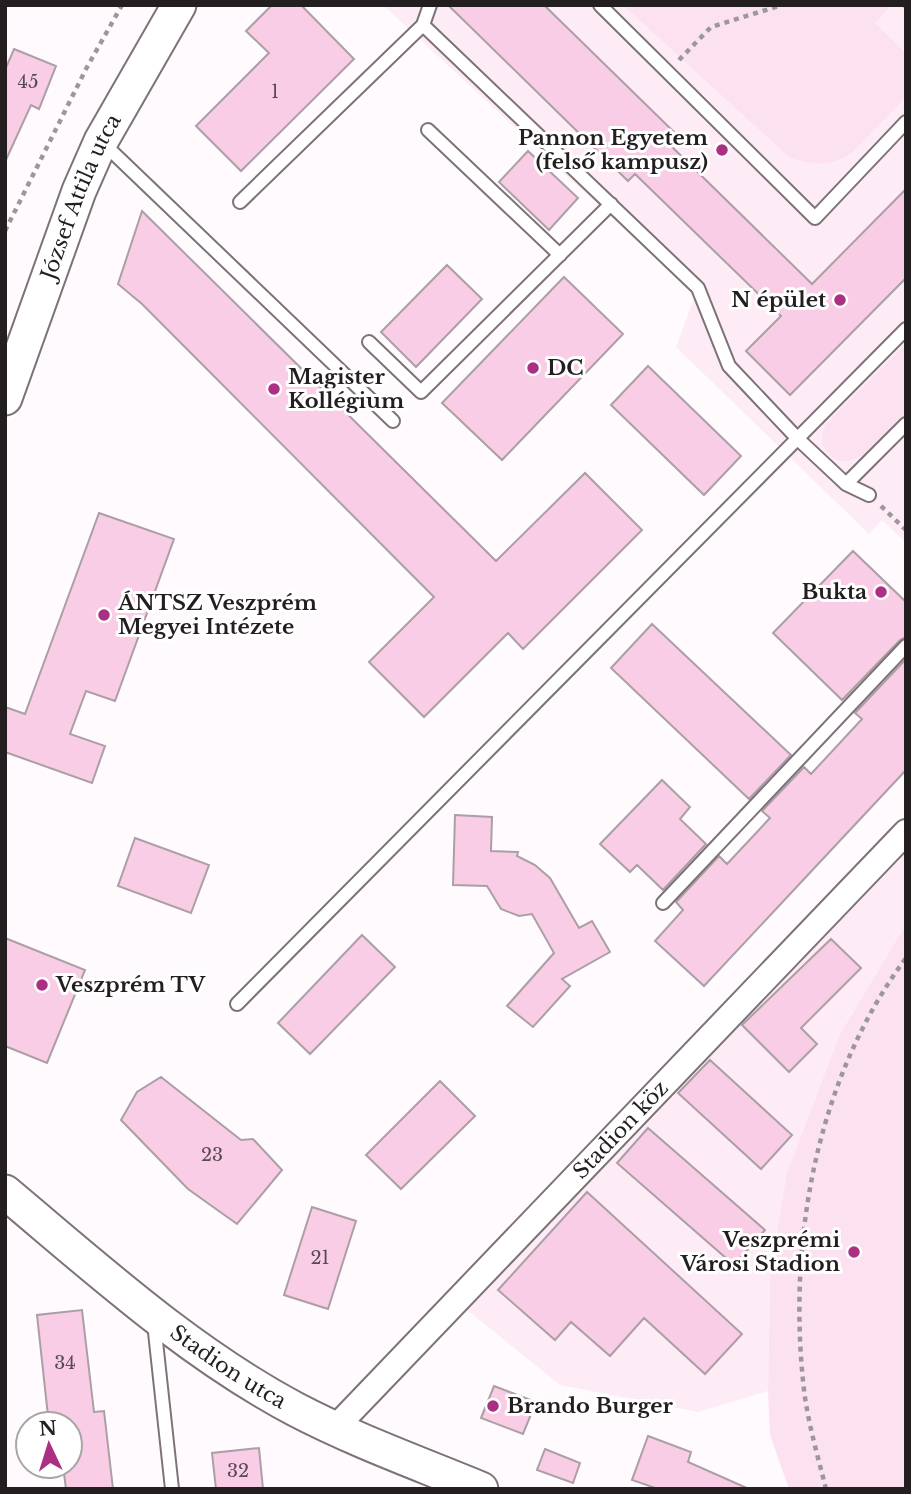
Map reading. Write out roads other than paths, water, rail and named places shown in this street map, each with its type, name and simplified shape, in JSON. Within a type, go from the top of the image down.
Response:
[{"type":"street","name":"József Attila utca","points":[[5,398],[63,232],[101,141],[179,5]]},
{"type":"street","name":"Stadion köz","points":[[335,1428],[906,832]]},
{"type":"street","name":"Stadion utca","points":[[5,1192],[153,1316],[294,1408],[481,1489]]},
{"type":"lane","points":[[240,202],[423,24],[430,5]]},
{"type":"lane","points":[[600,5],[815,218],[906,122]]},
{"type":"lane","points":[[423,24],[698,288],[729,366],[798,439],[846,484],[869,495]]},
{"type":"lane","points":[[428,130],[559,254]]},
{"type":"lane","points":[[101,141],[393,421]]},
{"type":"lane","points":[[369,342],[421,392],[611,204]]},
{"type":"lane","points":[[237,1004],[906,329]]},
{"type":"lane","points":[[846,484],[906,424]]},
{"type":"lane","points":[[663,904],[906,646]]},
{"type":"lane","points":[[153,1316],[172,1489]]},
{"type":"place","name":"Pannon Egyetem (felső kampusz)","points":[[722,150]]},
{"type":"place","name":"N épület","points":[[840,300]]},
{"type":"place","name":"DC","points":[[533,368]]},
{"type":"place","name":"Magister Kollégium","points":[[274,389]]},
{"type":"place","name":"Bukta","points":[[881,592]]},
{"type":"place","name":"ÁNTSZ Veszprém Megyei Intézete","points":[[104,615]]},
{"type":"place","name":"Veszprém TV","points":[[42,985]]},
{"type":"place","name":"Veszprémi Városi Stadion","points":[[854,1252]]},
{"type":"place","name":"Brando Burger","points":[[493,1406]]}]
